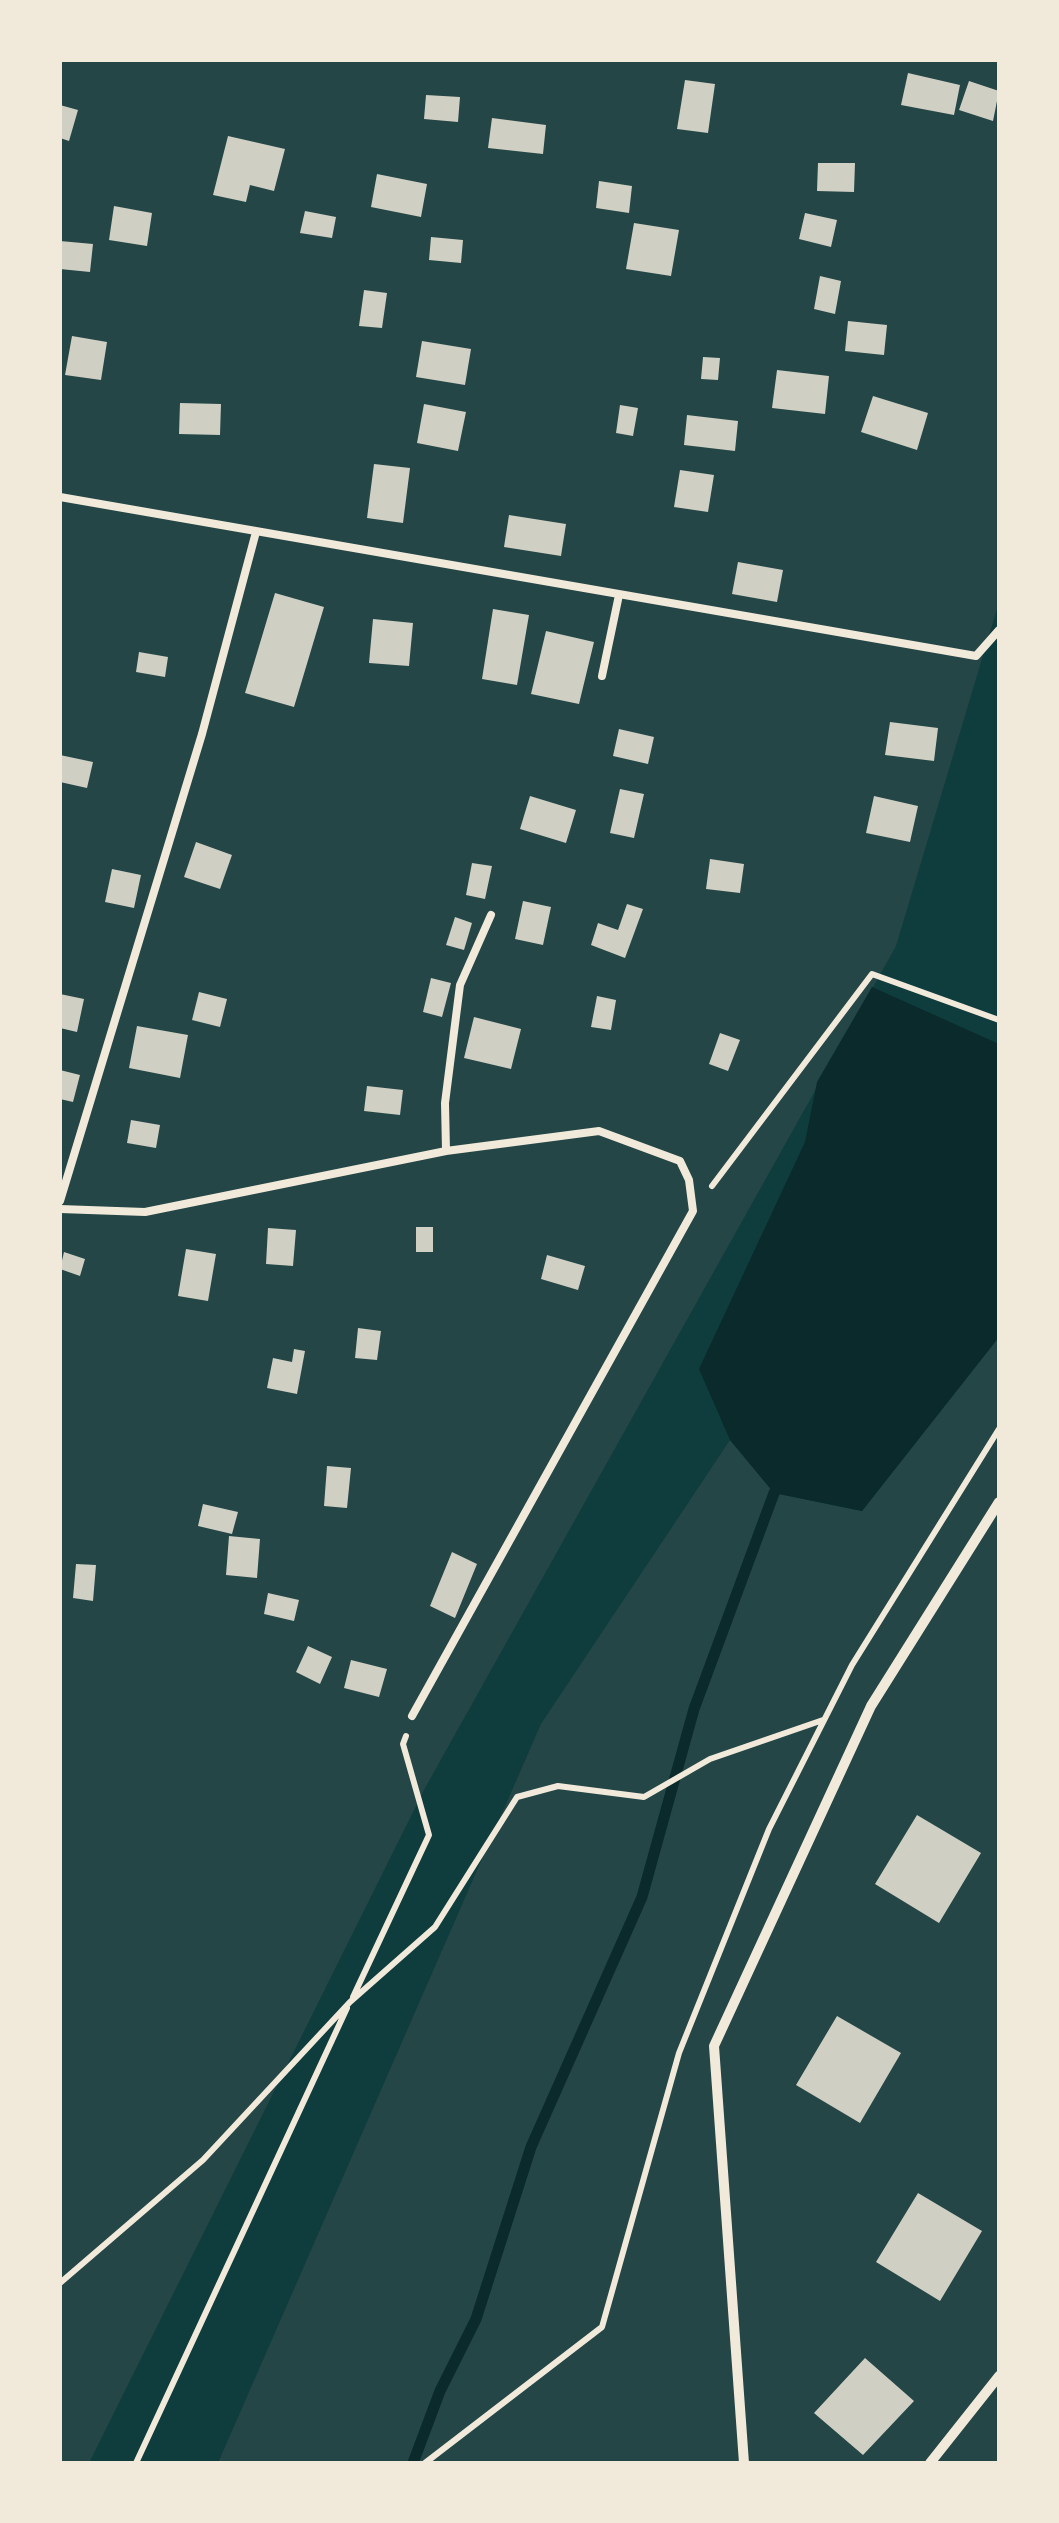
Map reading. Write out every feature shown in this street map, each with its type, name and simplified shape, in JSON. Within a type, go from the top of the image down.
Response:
[{"type":"street","points":[[744,2463],[714,2046],[871,1706],[999,1502]]},
{"type":"street","points":[[930,2463],[999,2376]]},
{"type":"lane","points":[[60,497],[976,656],[999,630]]},
{"type":"lane","points":[[60,1201],[202,734],[256,532]]},
{"type":"lane","points":[[602,676],[619,595]]},
{"type":"lane","points":[[446,1151],[445,1103],[460,985],[491,915]]},
{"type":"lane","points":[[60,1209],[145,1212],[446,1151],[599,1131],[680,1161],[689,1180],[693,1210],[412,1716]]},
{"type":"path","points":[[693,1210],[872,974],[999,1020]]},
{"type":"path","points":[[136,2463],[429,1835],[403,1744],[412,1716]]},
{"type":"path","points":[[60,2283],[204,2160],[350,2002],[435,1927],[517,1798],[558,1786],[644,1797],[710,1759],[824,1720]]},
{"type":"shaded area","points":[[60,60],[999,60],[999,602],[896,946],[425,1788],[89,2463],[60,2463]]},
{"type":"shaded area","points":[[872,987],[999,1044],[999,1337],[862,1511],[774,1493],[730,1440],[699,1369],[805,1142],[817,1082]]},
{"type":"shaded area","points":[[999,1337],[999,2463],[218,2463],[541,1724],[730,1440],[774,1493],[862,1511]]},
{"type":"building","points":[[908,73],[960,85],[954,115],[901,105]]},
{"type":"building","points":[[685,80],[715,84],[708,133],[677,129]]},
{"type":"building","points":[[969,81],[999,91],[993,121],[959,110]]},
{"type":"building","points":[[426,95],[460,97],[458,122],[424,119]]},
{"type":"building","points":[[60,105],[78,110],[69,141],[60,138]]},
{"type":"building","points":[[492,118],[546,125],[543,154],[488,148]]},
{"type":"building","points":[[228,136],[285,149],[274,191],[250,185],[246,202],[213,195]]},
{"type":"building","points":[[818,163],[855,163],[854,192],[817,191]]},
{"type":"building","points":[[377,174],[427,184],[421,217],[371,207]]},
{"type":"building","points":[[599,181],[632,186],[629,213],[596,208]]},
{"type":"building","points":[[114,206],[152,213],[147,246],[109,240]]},
{"type":"building","points":[[305,211],[336,217],[332,238],[300,233]]},
{"type":"building","points":[[805,213],[837,220],[831,247],[799,239]]},
{"type":"building","points":[[634,223],[679,230],[671,276],[626,269]]},
{"type":"building","points":[[431,237],[463,240],[461,263],[429,260]]},
{"type":"building","points":[[60,241],[93,244],[90,272],[60,269]]},
{"type":"building","points":[[820,276],[841,281],[835,314],[814,309]]},
{"type":"building","points":[[364,290],[387,293],[382,328],[359,326]]},
{"type":"building","points":[[848,321],[887,325],[884,355],[845,351]]},
{"type":"building","points":[[72,336],[107,342],[101,380],[65,375]]},
{"type":"building","points":[[422,341],[471,349],[465,385],[416,377]]},
{"type":"building","points":[[703,357],[720,358],[718,380],[701,379]]},
{"type":"building","points":[[777,370],[829,376],[825,414],[772,408]]},
{"type":"building","points":[[873,396],[928,413],[917,450],[861,432]]},
{"type":"building","points":[[180,403],[221,404],[220,435],[179,434]]},
{"type":"building","points":[[424,404],[466,412],[458,451],[417,443]]},
{"type":"building","points":[[620,405],[638,408],[633,436],[616,433]]},
{"type":"building","points":[[687,415],[738,421],[735,451],[684,445]]},
{"type":"building","points":[[374,464],[410,468],[403,523],[367,518]]},
{"type":"building","points":[[680,470],[714,475],[708,512],[674,507]]},
{"type":"building","points":[[509,515],[566,524],[561,556],[504,547]]},
{"type":"building","points":[[738,562],[783,570],[777,602],[732,594]]},
{"type":"building","points":[[275,593],[324,607],[294,707],[245,693]]},
{"type":"building","points":[[493,609],[529,615],[517,685],[482,679]]},
{"type":"building","points":[[373,619],[413,623],[409,666],[369,663]]},
{"type":"building","points":[[546,631],[594,642],[579,704],[531,694]]},
{"type":"building","points":[[139,652],[168,657],[165,677],[136,672]]},
{"type":"building","points":[[890,722],[938,728],[934,761],[885,755]]},
{"type":"building","points":[[619,729],[654,737],[648,764],[613,756]]},
{"type":"building","points":[[60,755],[93,762],[87,788],[60,782]]},
{"type":"building","points":[[620,789],[644,794],[634,838],[610,833]]},
{"type":"building","points":[[530,796],[576,810],[566,843],[520,829]]},
{"type":"building","points":[[874,796],[918,806],[910,842],[866,833]]},
{"type":"building","points":[[196,842],[232,855],[220,889],[184,877]]},
{"type":"building","points":[[710,859],[744,864],[740,893],[706,889]]},
{"type":"building","points":[[472,863],[492,866],[485,899],[466,895]]},
{"type":"building","points":[[112,869],[141,875],[134,908],[105,902]]},
{"type":"building","points":[[523,901],[551,907],[543,945],[515,939]]},
{"type":"building","points":[[627,904],[643,909],[625,958],[591,945],[598,923],[618,930]]},
{"type":"building","points":[[455,917],[472,923],[464,950],[446,945]]},
{"type":"building","points":[[431,978],[451,983],[442,1017],[423,1012]]},
{"type":"building","points":[[199,992],[227,999],[220,1027],[192,1020]]},
{"type":"building","points":[[60,994],[84,999],[77,1032],[60,1028]]},
{"type":"building","points":[[597,996],[616,1000],[611,1030],[591,1027]]},
{"type":"building","points":[[474,1017],[521,1029],[511,1069],[464,1058]]},
{"type":"building","points":[[137,1026],[188,1035],[180,1078],[129,1068]]},
{"type":"building","points":[[720,1033],[740,1040],[728,1071],[709,1064]]},
{"type":"building","points":[[60,1070],[80,1075],[73,1102],[60,1099]]},
{"type":"building","points":[[367,1086],[403,1090],[400,1115],[364,1111]]},
{"type":"building","points":[[131,1120],[160,1125],[156,1148],[127,1143]]},
{"type":"building","points":[[416,1227],[433,1227],[433,1252],[416,1252]]},
{"type":"building","points":[[268,1228],[296,1230],[293,1266],[266,1264]]},
{"type":"building","points":[[186,1249],[216,1254],[208,1301],[178,1296]]},
{"type":"building","points":[[64,1252],[85,1259],[80,1276],[60,1269]]},
{"type":"building","points":[[547,1255],[585,1266],[578,1290],[541,1279]]},
{"type":"building","points":[[358,1328],[381,1331],[377,1360],[355,1358]]},
{"type":"building","points":[[294,1349],[305,1351],[297,1394],[267,1388],[273,1358],[292,1362]]},
{"type":"building","points":[[327,1466],[351,1468],[347,1508],[324,1506]]},
{"type":"building","points":[[203,1504],[238,1512],[232,1534],[198,1526]]},
{"type":"building","points":[[229,1536],[260,1539],[257,1578],[226,1575]]},
{"type":"building","points":[[452,1552],[477,1564],[455,1618],[430,1606]]},
{"type":"building","points":[[76,1564],[96,1565],[93,1601],[73,1598]]},
{"type":"building","points":[[268,1593],[299,1600],[294,1621],[264,1614]]},
{"type":"building","points":[[308,1646],[332,1657],[320,1684],[296,1672]]},
{"type":"building","points":[[351,1660],[387,1669],[379,1697],[344,1688]]},
{"type":"building","points":[[917,1815],[981,1853],[939,1923],[875,1884]]},
{"type":"building","points":[[837,2016],[901,2053],[860,2123],[796,2085]]},
{"type":"building","points":[[918,2193],[982,2231],[940,2301],[876,2262]]},
{"type":"building","points":[[865,2358],[914,2401],[863,2455],[814,2413]]},
{"type":"waterway","points":[[413,2463],[440,2391],[476,2319],[531,2147],[642,1897],[694,1709],[774,1493],[782,1481]]}]
